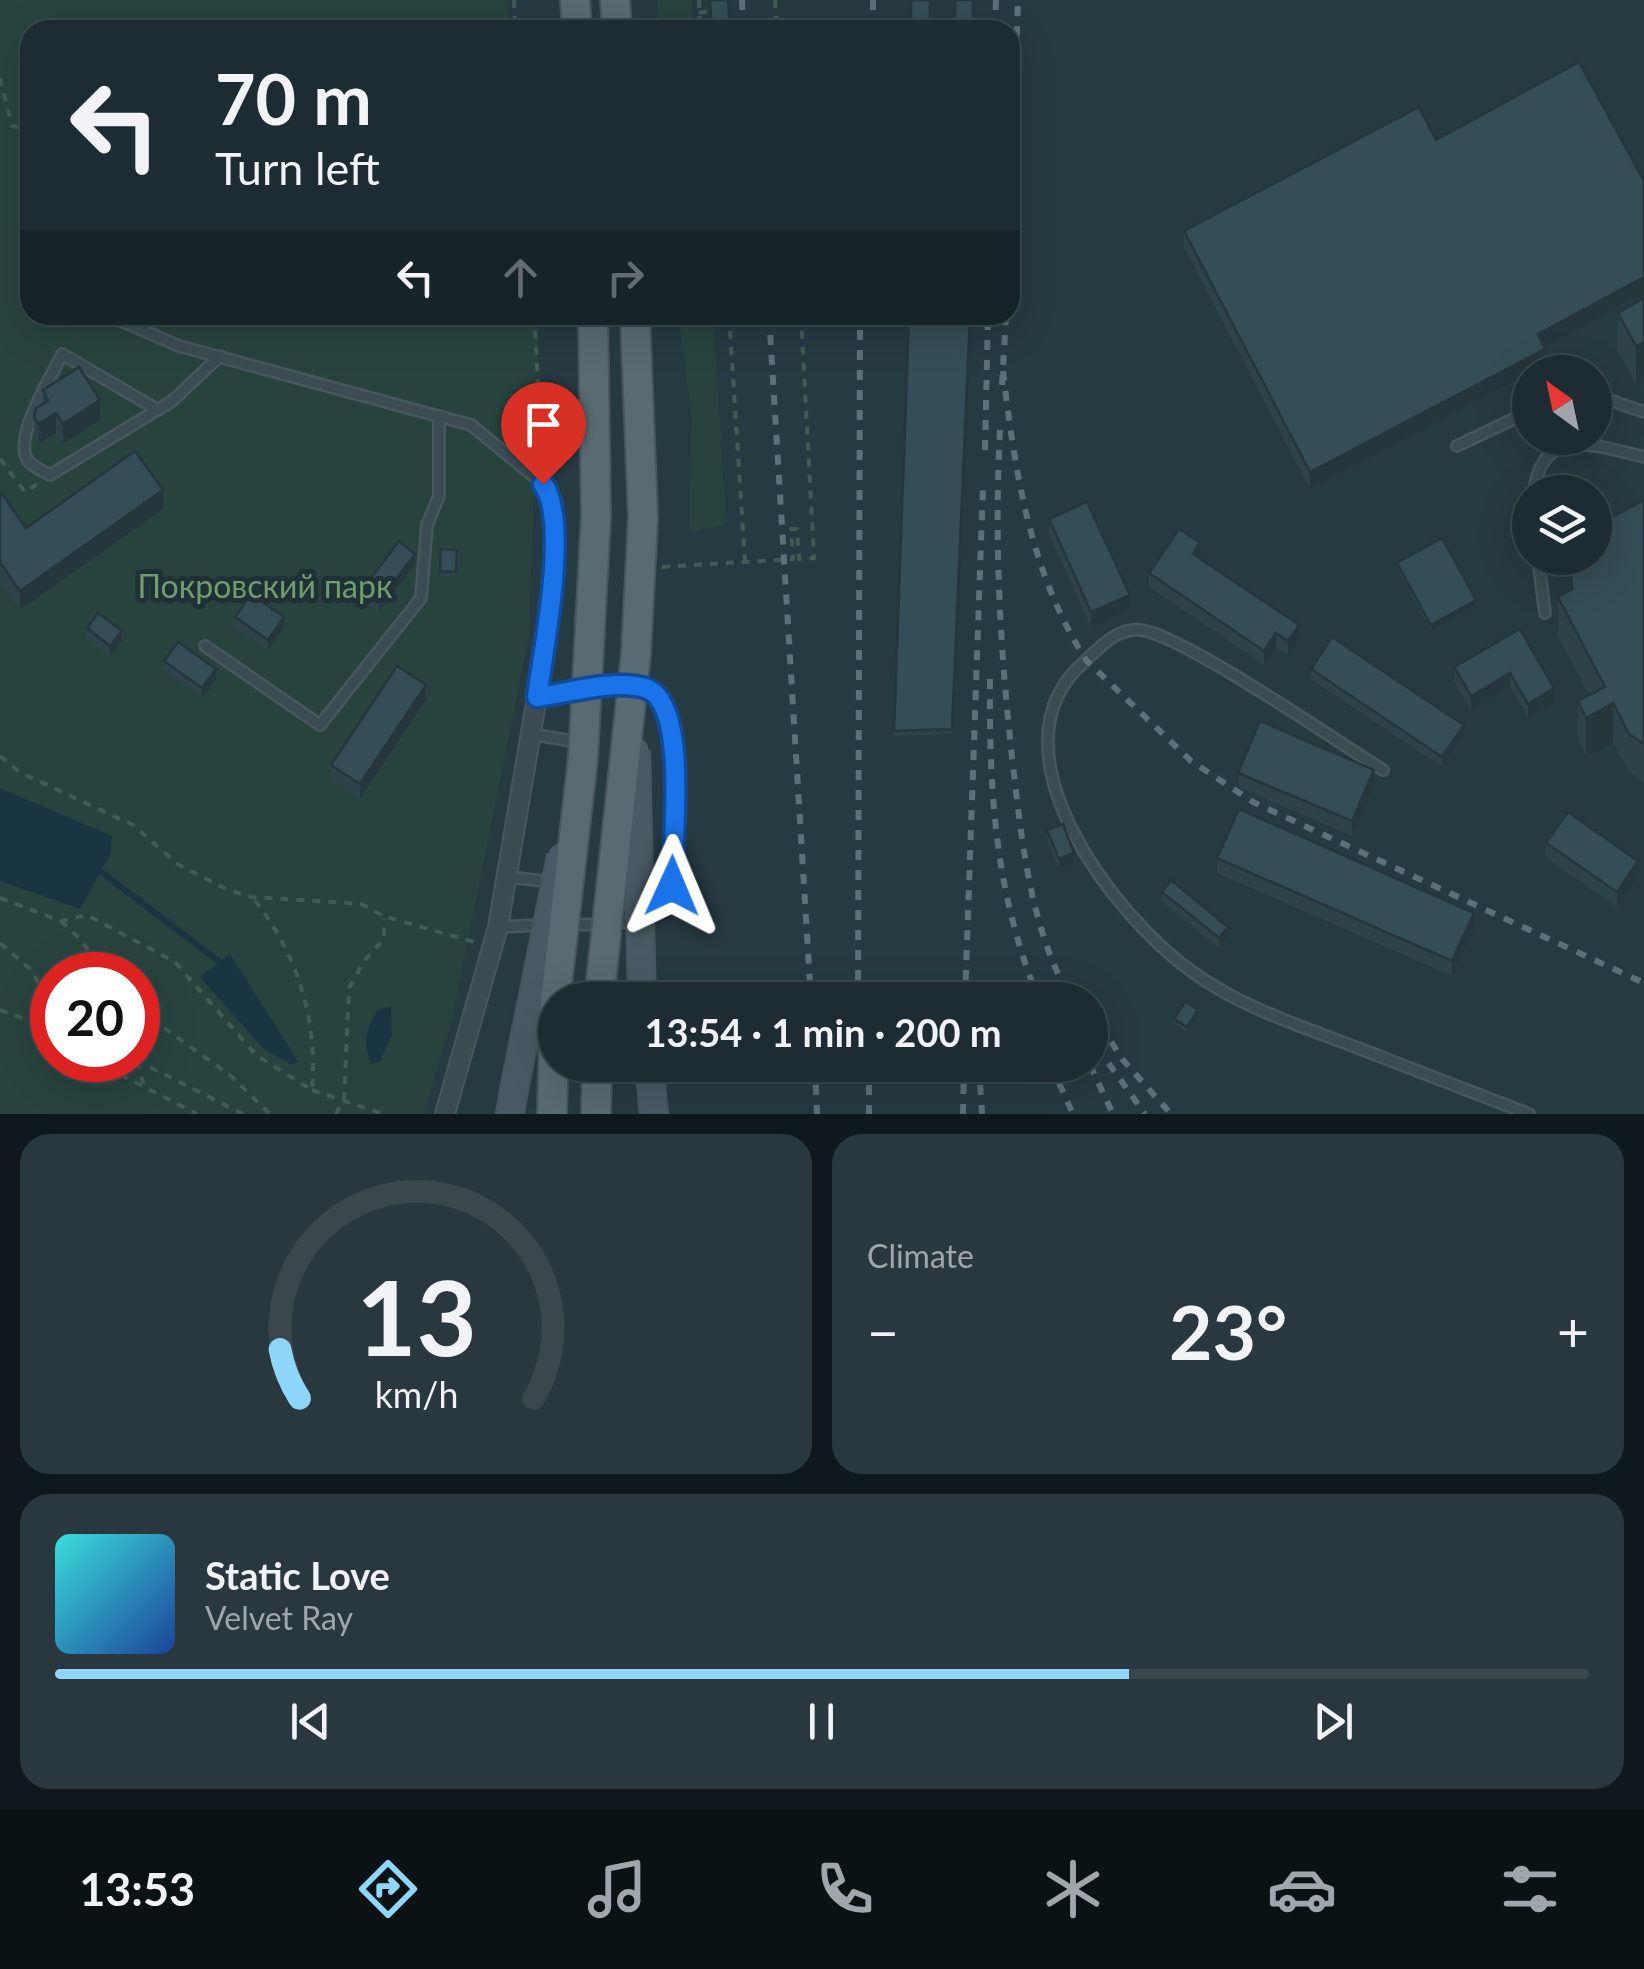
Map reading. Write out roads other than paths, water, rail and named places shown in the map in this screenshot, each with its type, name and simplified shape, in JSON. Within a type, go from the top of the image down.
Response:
[{"type":"main road","points":[[552,1114],[554,1002],[583,758],[596,516],[593,325]]},
{"type":"main road","points":[[601,982],[636,654],[644,518],[635,325]]},
{"type":"main road","points":[[636,654],[636,867],[641,982]]},
{"type":"main road","points":[[510,1114],[532,988],[583,758]]},
{"type":"main road","points":[[596,1114],[597,1082]]},
{"type":"main road","points":[[651,1082],[654,1114]]},
{"type":"street","points":[[445,1114],[498,927],[537,697],[554,573],[553,504],[543,484]]},
{"type":"lane","points":[[131,325],[178,346],[471,425],[543,484]]},
{"type":"lane","points":[[158,410],[62,354],[23,439],[28,462],[50,475],[158,410],[220,356]]},
{"type":"lane","points":[[1612,402],[1644,412]]},
{"type":"lane","points":[[206,646],[320,725],[421,598],[427,525],[439,496],[439,416]]},
{"type":"lane","points":[[1457,446],[1512,420]]},
{"type":"lane","points":[[1540,475],[1558,448],[1576,441],[1644,456]]},
{"type":"lane","points":[[1540,575],[1545,612]]},
{"type":"lane","points":[[1383,770],[1178,644],[1140,630],[1114,635],[1072,673],[1047,722],[1050,770],[1070,828],[1104,887],[1192,972],[1313,1031],[1529,1114]]},
{"type":"lane","points":[[498,927],[629,922],[651,917],[664,904],[672,886],[674,728],[665,702],[650,689],[625,685],[537,697]]},
{"type":"lane","points":[[505,877],[572,884],[591,744],[531,734]]},
{"type":"water","points":[[0,788],[112,836],[110,855],[80,909],[0,881]]},
{"type":"water","points":[[230,954],[298,1061],[292,1065],[264,1049],[200,977]]},
{"type":"water","points":[[391,1006],[392,1035],[380,1061],[371,1064],[366,1043],[370,1024],[378,1010]]},
{"type":"waterway","points":[[96,868],[221,963]]},
{"type":"railway","points":[[742,0],[743,20]]},
{"type":"railway","points":[[873,0],[873,20]]},
{"type":"railway","points":[[995,20],[996,0]]},
{"type":"railway","points":[[1017,20],[1018,0]]},
{"type":"railway","points":[[770,325],[810,982]]},
{"type":"railway","points":[[858,982],[860,325]]},
{"type":"railway","points":[[985,450],[988,325]]},
{"type":"railway","points":[[1002,385],[1005,325]]},
{"type":"railway","points":[[1003,371],[1028,521],[1038,557],[1067,626],[1086,660],[1191,761],[1253,802],[1644,983]]},
{"type":"railway","points":[[1000,430],[999,594],[1008,716],[1030,882],[1045,942],[1062,982]]},
{"type":"railway","points":[[966,982],[983,485]]},
{"type":"railway","points":[[990,679],[991,762],[998,842],[1013,921],[1032,982]]},
{"type":"railway","points":[[1108,1037],[1122,1059],[1171,1114]]},
{"type":"railway","points":[[1108,1062],[1145,1114]]},
{"type":"railway","points":[[816,1082],[817,1114]]},
{"type":"railway","points":[[869,1082],[869,1114]]},
{"type":"railway","points":[[963,1114],[964,1082]]},
{"type":"railway","points":[[980,1082],[982,1114]]},
{"type":"railway","points":[[1059,1082],[1073,1114]]},
{"type":"railway","points":[[1098,1082],[1113,1114]]},
{"type":"park label","name":"Покровский парк","points":[[265,587]]}]
